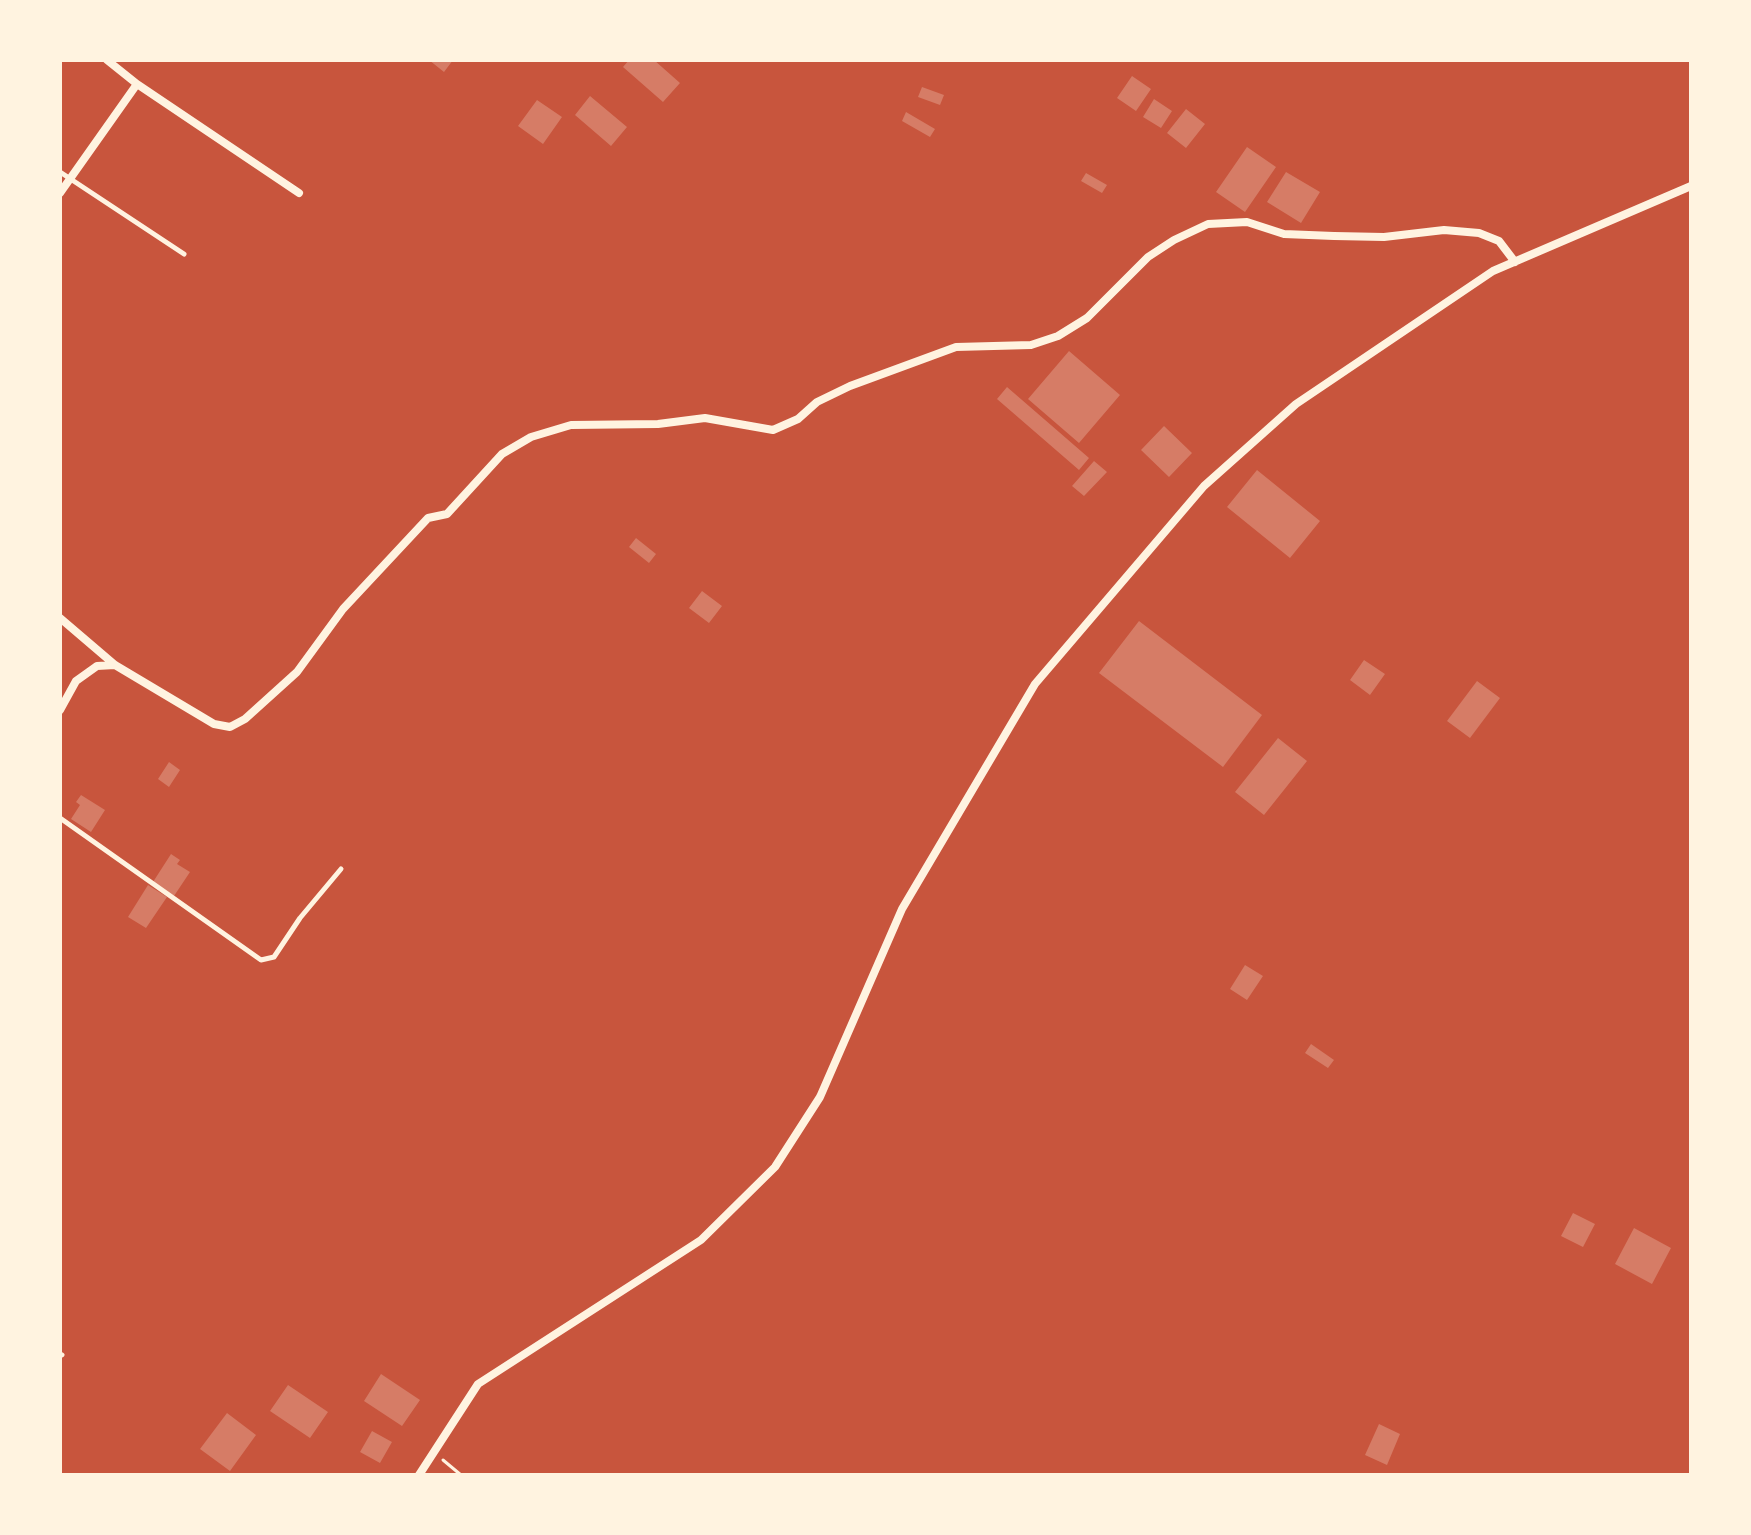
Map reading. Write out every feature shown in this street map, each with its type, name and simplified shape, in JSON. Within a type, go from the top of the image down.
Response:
[{"type":"street","points":[[107,60],[137,84],[299,193]]},
{"type":"street","points":[[60,193],[137,84]]},
{"type":"street","points":[[419,1475],[478,1384],[701,1240],[775,1167],[820,1097],[902,909],[1035,684],[1204,486],[1296,404],[1493,271],[1691,186]]},
{"type":"street","points":[[60,618],[115,665],[214,724],[230,727],[245,719],[297,672],[343,609],[428,518],[447,514],[502,454],[531,437],[571,425],[658,424],[705,418],[773,430],[798,419],[817,402],[850,386],[956,347],[1031,345],[1058,336],[1087,318],[1148,257],[1208,224],[1247,222],[1284,234],[1384,237],[1444,230],[1479,233],[1499,241],[1515,262]]},
{"type":"street","points":[[60,710],[76,681],[97,666],[115,665]]},
{"type":"lane","points":[[60,172],[184,254]]},
{"type":"lane","points":[[60,818],[261,960],[274,957],[300,918],[341,869]]},
{"type":"path","points":[[434,1453],[461,1475]]},
{"type":"building","points":[[429,60],[453,60],[444,72]]},
{"type":"building","points":[[629,60],[654,60],[680,83],[663,102],[623,67]]},
{"type":"building","points":[[1132,76],[1151,89],[1136,111],[1117,98]]},
{"type":"building","points":[[922,87],[944,95],[940,105],[918,97]]},
{"type":"building","points":[[590,96],[627,127],[611,146],[575,115]]},
{"type":"building","points":[[1154,99],[1172,111],[1161,128],[1143,117]]},
{"type":"building","points":[[537,100],[562,117],[543,144],[518,126]]},
{"type":"building","points":[[1186,109],[1205,124],[1186,148],[1167,133]]},
{"type":"building","points":[[906,112],[935,129],[930,137],[902,121]]},
{"type":"building","points":[[1247,147],[1276,167],[1245,212],[1216,192]]},
{"type":"building","points":[[1286,172],[1320,192],[1301,223],[1267,202]]},
{"type":"building","points":[[1086,173],[1107,185],[1102,193],[1081,181]]},
{"type":"building","points":[[1069,351],[1120,395],[1079,443],[1028,399]]},
{"type":"building","points":[[1007,387],[1089,458],[1079,470],[997,399]]},
{"type":"building","points":[[1164,426],[1192,453],[1169,477],[1141,450]]},
{"type":"building","points":[[1094,461],[1107,472],[1084,496],[1072,486]]},
{"type":"building","points":[[1257,470],[1320,521],[1290,558],[1227,507]]},
{"type":"building","points":[[636,538],[656,554],[649,563],[629,547]]},
{"type":"building","points":[[702,591],[722,606],[709,623],[689,608]]},
{"type":"building","points":[[1139,621],[1262,715],[1223,767],[1099,673]]},
{"type":"building","points":[[1364,660],[1385,674],[1370,695],[1350,680]]},
{"type":"building","points":[[1477,681],[1500,698],[1470,738],[1447,721]]},
{"type":"building","points":[[1278,738],[1307,761],[1264,815],[1235,792]]},
{"type":"building","points":[[169,762],[180,770],[169,787],[158,779]]},
{"type":"building","points":[[81,795],[105,810],[91,832],[71,819],[80,805],[76,802]]},
{"type":"building","points":[[171,854],[180,860],[177,864],[190,872],[174,896],[153,882]]},
{"type":"building","points":[[148,885],[167,897],[146,928],[128,917]]},
{"type":"building","points":[[1245,965],[1263,976],[1247,1000],[1230,989]]},
{"type":"building","points":[[1311,1044],[1334,1060],[1328,1068],[1305,1053]]},
{"type":"building","points":[[1573,1213],[1595,1224],[1583,1247],[1561,1236]]},
{"type":"building","points":[[1634,1228],[1671,1248],[1652,1284],[1615,1264]]},
{"type":"building","points":[[381,1374],[420,1400],[402,1426],[364,1401]]},
{"type":"building","points":[[288,1385],[328,1412],[310,1438],[270,1411]]},
{"type":"building","points":[[227,1413],[256,1435],[230,1471],[200,1449]]},
{"type":"building","points":[[1379,1424],[1400,1434],[1387,1465],[1365,1455]]},
{"type":"building","points":[[372,1431],[392,1442],[380,1463],[360,1452]]}]
